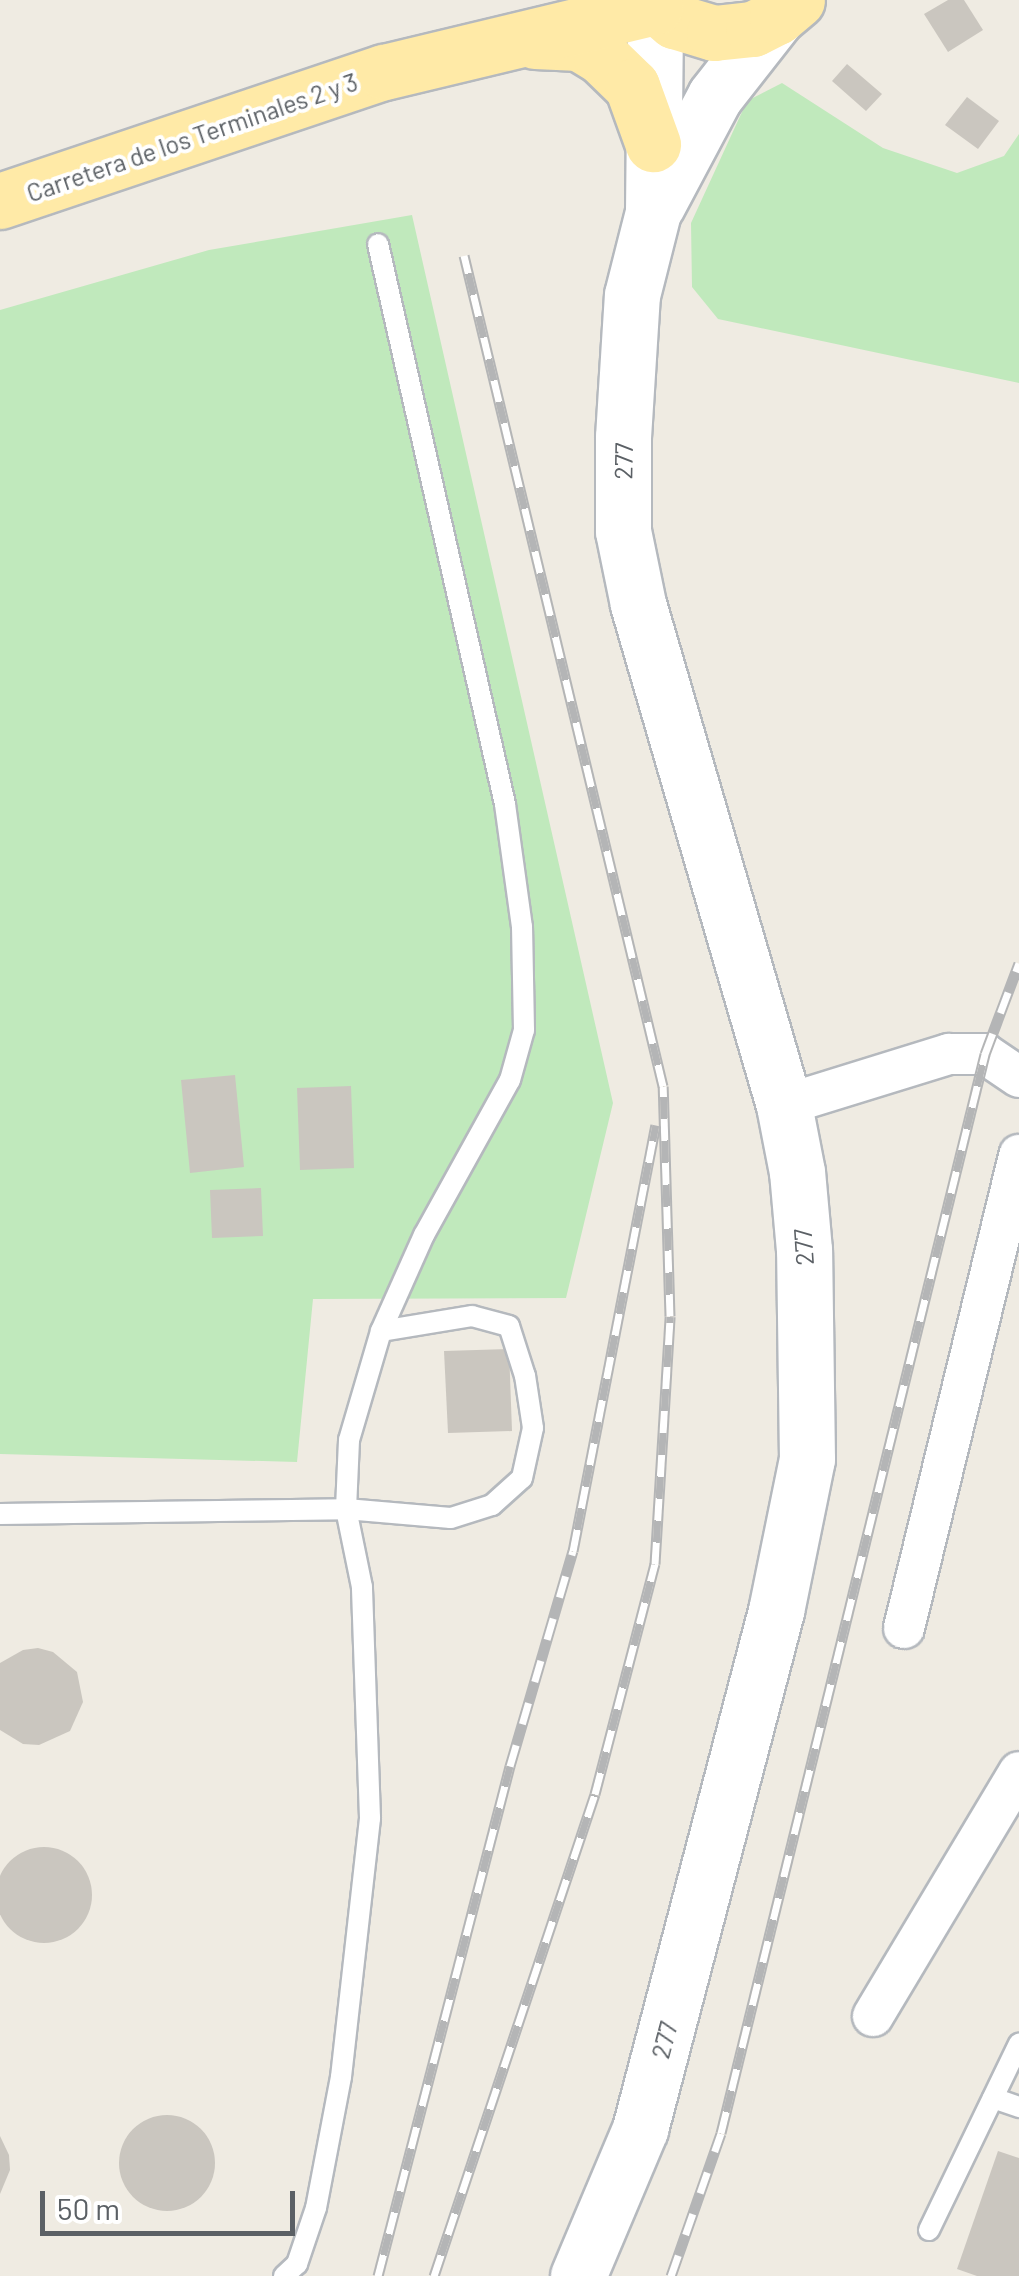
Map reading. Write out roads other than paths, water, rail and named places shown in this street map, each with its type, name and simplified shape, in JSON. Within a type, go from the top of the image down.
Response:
[{"type":"main road","points":[[652,4],[674,20],[714,34],[753,29],[787,9]]},
{"type":"main road","name":"Carretera de los Terminales 2 y 3","points":[[0,201],[384,72],[477,30],[517,21],[652,4]]},
{"type":"main road","points":[[517,21],[579,43],[601,56],[632,86],[652,144]]},
{"type":"street","name":"277","points":[[652,4],[653,212]]},
{"type":"street","name":"277","points":[[578,2276],[640,2129],[776,1611],[808,1458],[804,1250],[797,1172],[784,1106],[638,604],[623,530],[623,437],[632,296],[653,212],[715,96],[787,9]]},
{"type":"street","points":[[784,1106],[949,1054],[985,1054],[1019,1077]]},
{"type":"street","points":[[904,1628],[1019,1155]]},
{"type":"street","points":[[873,2016],[1019,1772]]},
{"type":"lane","points":[[284,2276],[297,2264],[316,2208],[342,2076],[370,1818],[362,1586],[346,1509],[349,1440],[381,1331],[424,1234],[510,1080],[524,1030],[522,927],[505,804],[378,244]]},
{"type":"lane","points":[[0,1514],[346,1509],[451,1518],[492,1505],[522,1478],[533,1428],[525,1376],[509,1326],[472,1316],[381,1331]]},
{"type":"lane","points":[[929,2230],[1019,2044]]},
{"type":"lane","points":[[993,2098],[1019,2107]]},
{"type":"railway","points":[[434,2276],[595,1794],[655,1564],[670,1316],[663,1086],[464,255]]},
{"type":"railway","points":[[671,2276],[721,2133],[985,1054],[1019,963]]},
{"type":"railway","points":[[378,2276],[510,1766],[573,1551],[656,1125]]}]
